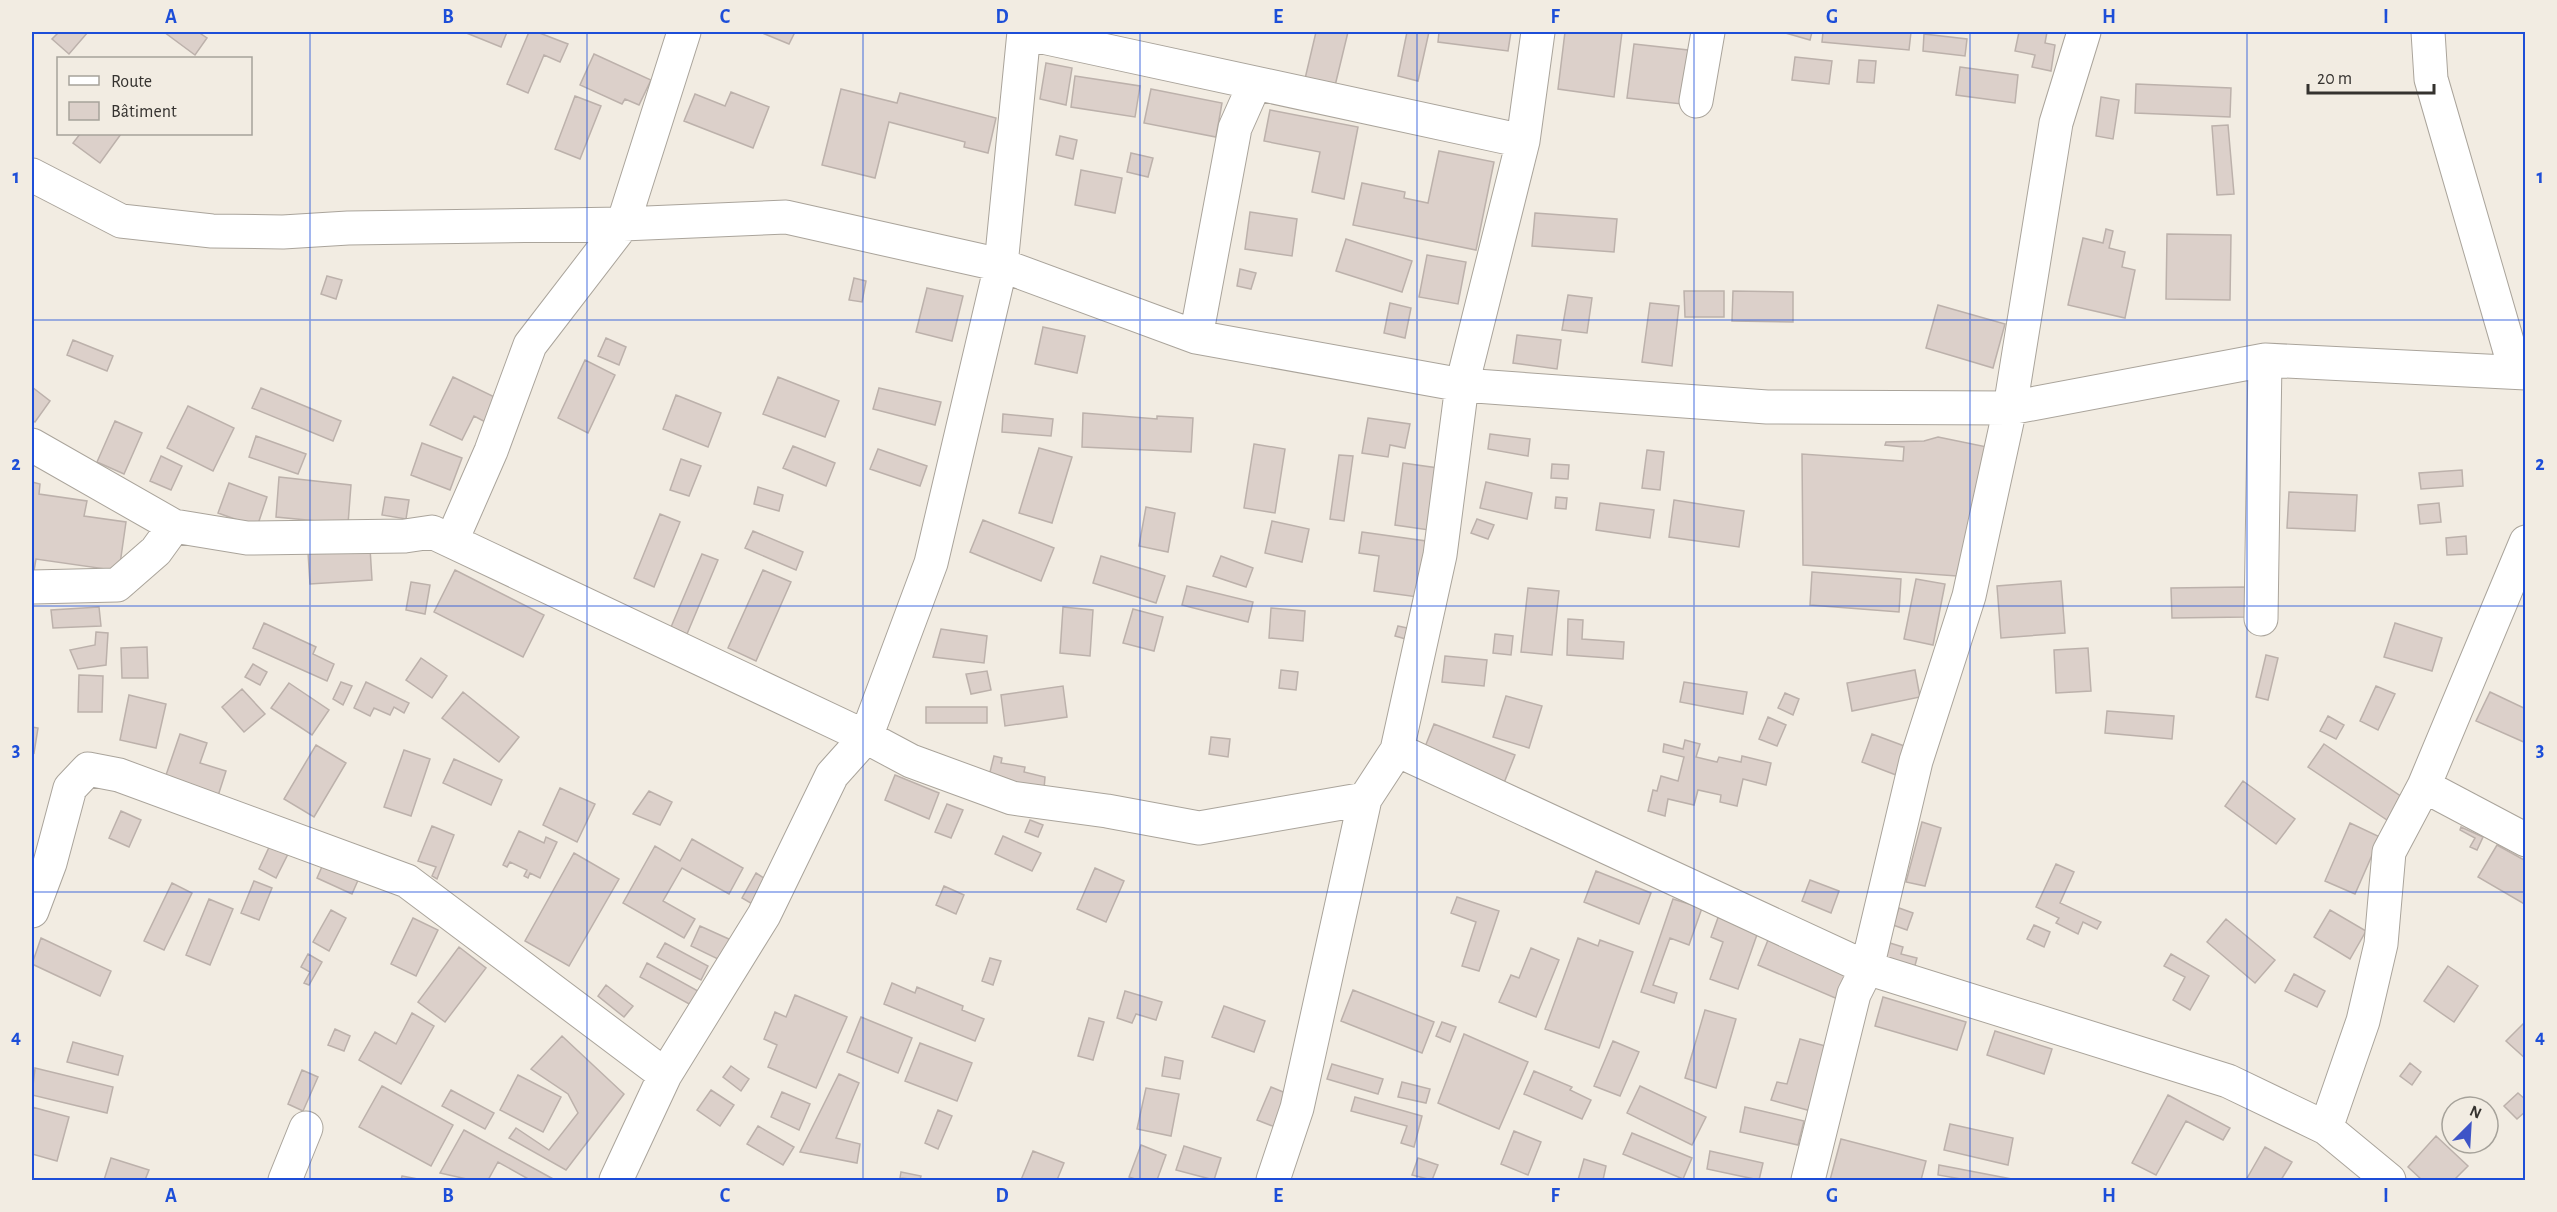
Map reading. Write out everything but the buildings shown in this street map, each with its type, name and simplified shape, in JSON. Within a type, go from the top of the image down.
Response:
[{"type":"street","points":[[452,540],[491,451],[530,345],[622,224],[684,32]]},
{"type":"street","points":[[616,1180],[665,1075],[764,915],[832,776],[866,737],[931,563],[1001,265],[1024,32],[1523,141]]},
{"type":"street","points":[[1273,1180],[1297,1108],[1365,799],[1397,750],[1440,555],[1462,385],[1523,141],[1539,32]]},
{"type":"street","points":[[1696,101],[1708,32]]},
{"type":"street","points":[[1808,1180],[1854,994],[1867,968],[1916,761],[1969,596],[2010,408],[2056,123],[2084,32]]},
{"type":"street","points":[[32,175],[121,221],[212,231],[284,232],[360,228],[622,224],[786,217],[1001,265],[1196,337],[1462,385],[1767,407],[2010,408],[2265,360],[2521,373],[2431,79],[2428,32]]},
{"type":"street","points":[[1196,337],[1235,128],[1255,83]]},
{"type":"street","points":[[2261,619],[2265,360]]},
{"type":"street","points":[[32,445],[174,526],[247,537],[405,536],[432,532],[866,737],[911,761],[1012,798],[1107,811],[1199,828],[1365,799]]},
{"type":"street","points":[[32,587],[117,585],[156,551],[174,526]]},
{"type":"street","points":[[2326,1128],[2368,999],[2381,944],[2389,852],[2424,786],[2526,542]]},
{"type":"street","points":[[1397,750],[1867,968],[2228,1081],[2326,1128],[2389,1180]]},
{"type":"street","points":[[32,911],[40,858],[70,788],[88,769],[119,775],[407,881],[665,1075]]},
{"type":"street","points":[[2424,786],[2526,840]]},
{"type":"street","points":[[285,1180],[306,1128]]}]
